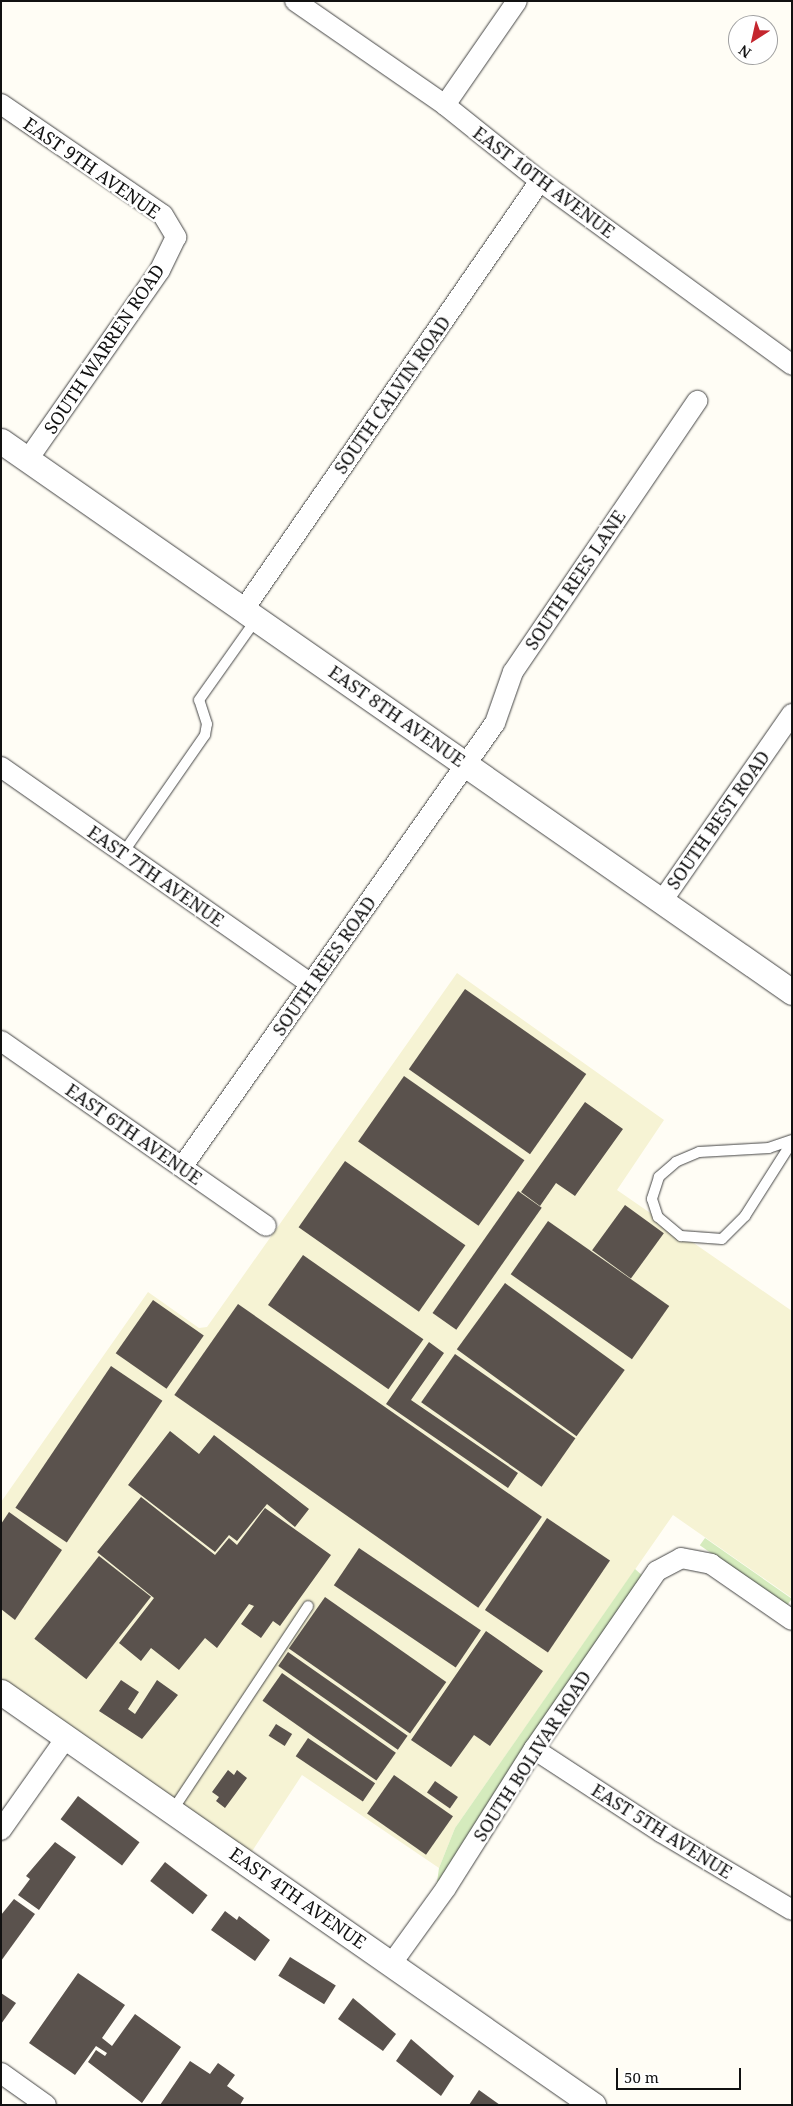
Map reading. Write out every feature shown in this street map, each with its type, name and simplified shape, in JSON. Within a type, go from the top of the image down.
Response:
[{"type":"street","name":"EAST 10TH AVENUE","points":[[295,1],[445,105],[540,181],[792,365]]},
{"type":"street","points":[[445,105],[517,1]]},
{"type":"street","name":"EAST 9TH AVENUE","points":[[1,104],[163,215],[176,237]]},
{"type":"street","name":"SOUTH CALVIN ROAD","points":[[250,613],[540,181]]},
{"type":"street","name":"SOUTH WARREN ROAD","points":[[28,459],[160,270],[176,237]]},
{"type":"street","name":"SOUTH REES LANE","points":[[466,764],[495,723],[513,672],[697,401]]},
{"type":"street","name":"EAST 8TH AVENUE","points":[[1,440],[792,992]]},
{"type":"street","name":"SOUTH BEST ROAD","points":[[662,901],[792,714]]},
{"type":"street","name":"SOUTH REES ROAD","points":[[182,1167],[466,764]]},
{"type":"street","name":"EAST 7TH AVENUE","points":[[1,767],[311,984]]},
{"type":"street","name":"EAST 6TH AVENUE","points":[[1,1041],[266,1226]]},
{"type":"street","name":"SOUTH BOLIVAR ROAD","points":[[392,1963],[446,1888],[534,1749],[657,1572],[681,1558],[711,1564],[792,1620]]},
{"type":"street","name":"EAST 4TH AVENUE","points":[[1,1692],[593,2105]]},
{"type":"street","points":[[1,1830],[66,1738]]},
{"type":"street","name":"EAST 5TH AVENUE","points":[[534,1749],[661,1832],[792,1910]]},
{"type":"street","points":[[1,2073],[46,2105]]},
{"type":"lane","points":[[123,853],[205,735],[207,724],[199,700],[250,613]]},
{"type":"lane","points":[[792,1141],[745,1216],[722,1239],[681,1236],[658,1217],[652,1200],[659,1177],[676,1162],[699,1152],[770,1148],[792,1141]]},
{"type":"lane","points":[[172,1810],[308,1606]]},
{"type":"shaded area","points":[[457,973],[664,1120],[617,1190],[792,1311],[792,1598],[673,1515],[455,1828],[439,1868],[302,1775],[249,1856],[1,1683],[1,1502],[148,1292],[199,1328],[207,1327]]},
{"type":"green space","points":[[705,1538],[792,1599],[787,1606],[700,1545]]},
{"type":"green space","points":[[635,1569],[644,1577],[436,1889],[439,1868],[455,1828]]},
{"type":"building","points":[[465,989],[586,1074],[530,1154],[409,1069]]},
{"type":"building","points":[[404,1076],[524,1160],[479,1226],[358,1142]]},
{"type":"building","points":[[585,1102],[623,1129],[575,1196],[556,1183],[540,1206],[521,1192]]},
{"type":"building","points":[[345,1161],[465,1245],[419,1312],[299,1227]]},
{"type":"building","points":[[518,1191],[542,1208],[456,1330],[433,1313]]},
{"type":"building","points":[[625,1205],[664,1233],[631,1279],[592,1250]]},
{"type":"building","points":[[548,1221],[669,1306],[632,1359],[511,1274]]},
{"type":"building","points":[[303,1255],[423,1339],[388,1389],[268,1305]]},
{"type":"building","points":[[505,1283],[625,1370],[577,1436],[457,1349]]},
{"type":"building","points":[[153,1300],[204,1336],[167,1389],[116,1353]]},
{"type":"building","points":[[238,1304],[542,1517],[478,1608],[174,1395]]},
{"type":"building","points":[[429,1342],[444,1353],[411,1400],[518,1473],[508,1488],[386,1404]]},
{"type":"building","points":[[455,1354],[575,1438],[542,1487],[421,1402]]},
{"type":"building","points":[[111,1366],[162,1401],[67,1542],[15,1508]]},
{"type":"building","points":[[170,1431],[199,1454],[214,1435],[309,1509],[295,1527],[267,1504],[237,1541],[229,1535],[215,1552],[128,1485]]},
{"type":"building","points":[[141,1497],[215,1555],[229,1538],[237,1545],[265,1508],[331,1555],[280,1626],[273,1621],[261,1638],[241,1624],[254,1606],[249,1604],[217,1648],[205,1638],[179,1670],[151,1648],[141,1661],[119,1643],[154,1598],[97,1552]]},
{"type":"building","points":[[9,1512],[62,1550],[15,1620],[1,1609],[1,1524]]},
{"type":"building","points":[[547,1518],[610,1560],[548,1653],[485,1610]]},
{"type":"building","points":[[359,1548],[481,1630],[456,1668],[334,1585]]},
{"type":"building","points":[[99,1556],[151,1597],[86,1679],[34,1639]]},
{"type":"building","points":[[325,1597],[446,1682],[410,1733],[289,1649]]},
{"type":"building","points":[[486,1631],[543,1671],[490,1746],[474,1735],[451,1767],[411,1740]]},
{"type":"building","points":[[288,1652],[408,1736],[398,1750],[278,1666]]},
{"type":"building","points":[[282,1673],[396,1753],[376,1781],[262,1701]]},
{"type":"building","points":[[121,1680],[139,1692],[128,1709],[135,1714],[157,1680],[178,1695],[142,1739],[99,1711]]},
{"type":"building","points":[[276,1724],[292,1734],[285,1746],[269,1736]]},
{"type":"building","points":[[308,1738],[375,1783],[363,1802],[296,1756]]},
{"type":"building","points":[[228,1770],[234,1775],[237,1770],[247,1778],[225,1808],[216,1801],[219,1797],[212,1792]]},
{"type":"building","points":[[394,1775],[453,1816],[426,1855],[367,1814]]},
{"type":"building","points":[[435,1781],[458,1797],[450,1809],[427,1792]]},
{"type":"building","points":[[78,1796],[139,1842],[122,1866],[61,1819]]},
{"type":"building","points":[[55,1842],[76,1857],[39,1910],[18,1895],[30,1879],[26,1876]]},
{"type":"building","points":[[165,1862],[208,1895],[193,1914],[150,1881]]},
{"type":"building","points":[[14,1899],[35,1914],[1,1961],[1,1915]]},
{"type":"building","points":[[225,1911],[237,1920],[239,1916],[270,1940],[255,1961],[211,1930]]},
{"type":"building","points":[[290,1957],[336,1986],[324,2004],[278,1976]]},
{"type":"building","points":[[78,1973],[125,2005],[102,2038],[112,2046],[135,2014],[181,2047],[142,2103],[88,2062],[96,2050],[105,2056],[107,2053],[96,2046],[75,2075],[29,2043]]},
{"type":"building","points":[[1,1993],[16,2003],[1,2024]]},
{"type":"building","points":[[353,1998],[396,2034],[383,2051],[338,2019]]},
{"type":"building","points":[[411,2039],[454,2076],[441,2096],[396,2061]]},
{"type":"building","points":[[190,2061],[210,2074],[218,2063],[235,2075],[227,2086],[244,2098],[240,2105],[160,2105]]},
{"type":"building","points":[[479,2090],[500,2105],[469,2105]]}]
